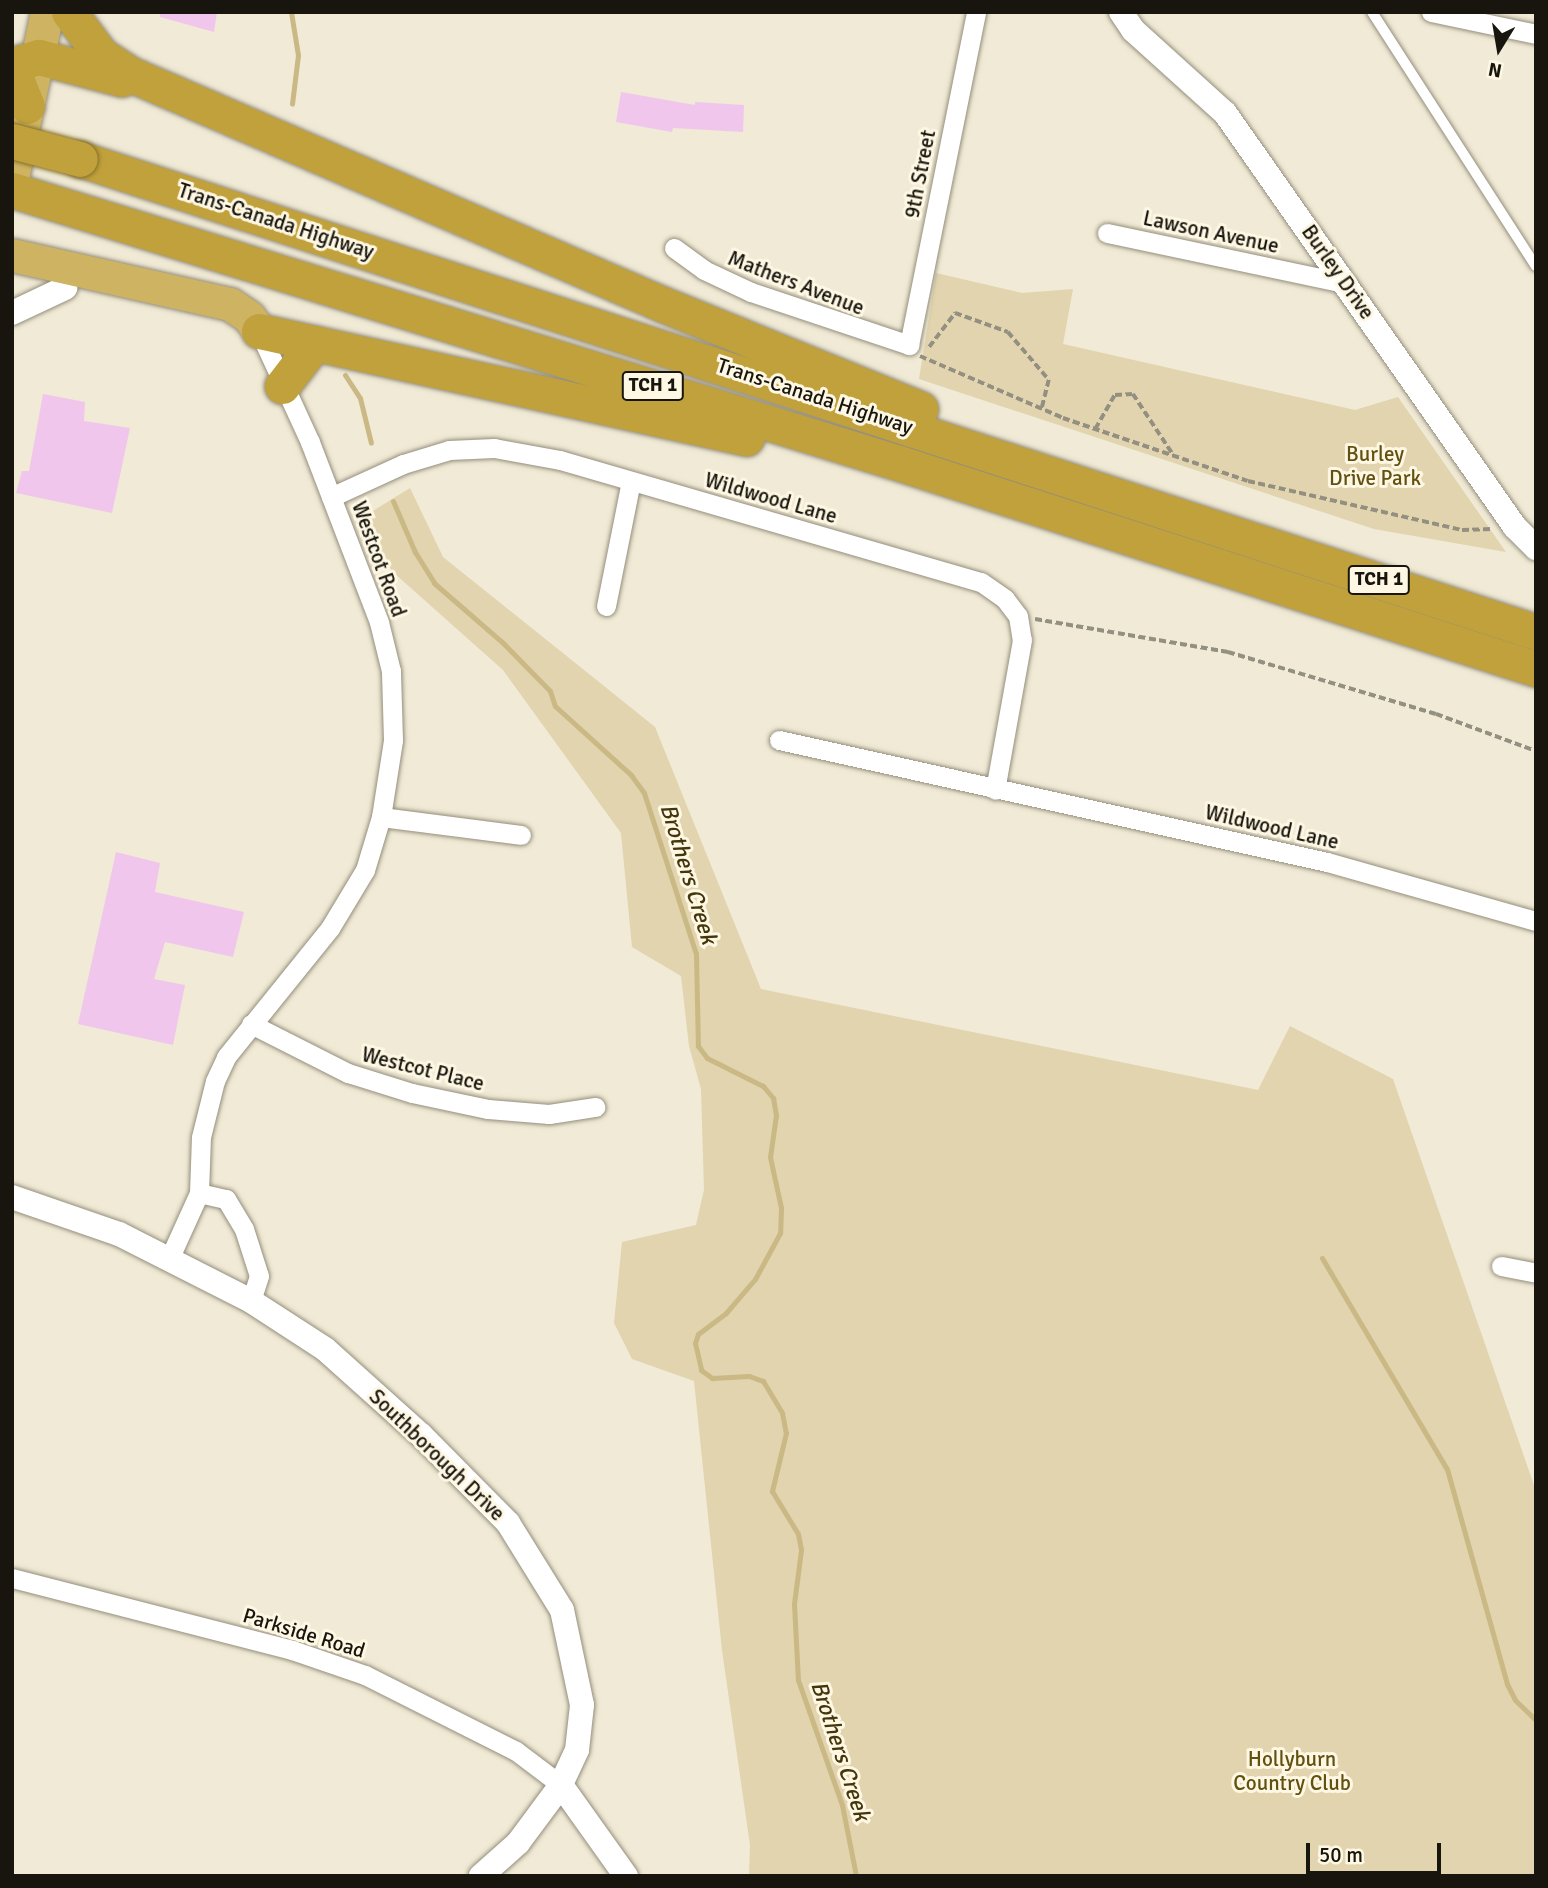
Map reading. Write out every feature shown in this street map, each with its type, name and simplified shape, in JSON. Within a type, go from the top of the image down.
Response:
[{"type":"highway","points":[[12,178],[27,106],[21,64],[47,12]]},
{"type":"highway","points":[[69,12],[84,37],[115,66],[1107,492]]},
{"type":"highway","points":[[21,64],[202,103]]},
{"type":"highway","name":"Trans-Canada Highway","points":[[12,141],[80,159],[1536,632]]},
{"type":"highway","name":"Trans-Canada Highway","points":[[12,190],[72,206],[899,463],[1231,573],[1536,669]]},
{"type":"highway","points":[[12,255],[230,304],[249,317],[259,331]]},
{"type":"highway","points":[[12,276],[698,425],[1231,573]]},
{"type":"highway","points":[[282,386],[315,343]]},
{"type":"street","name":"9th Street","points":[[915,351],[976,12]]},
{"type":"street","name":"Burley Drive","points":[[1121,12],[1133,30],[1225,113],[1348,284],[1516,527],[1536,548]]},
{"type":"street","points":[[1431,12],[1536,34]]},
{"type":"street","name":"Lawson Avenue","points":[[1107,233],[1348,284]]},
{"type":"street","name":"Mathers Avenue","points":[[674,248],[704,270],[751,292],[915,351]]},
{"type":"street","points":[[12,313],[65,288]]},
{"type":"street","name":"Westcot Road","points":[[170,1257],[199,1193],[201,1137],[215,1080],[251,1024],[330,928],[365,870],[381,817],[393,740],[391,671],[379,622],[331,497],[259,331]]},
{"type":"street","name":"Wildwood Lane","points":[[331,497],[403,464],[449,450],[483,448],[560,460],[981,582],[1005,599],[1018,616]]},
{"type":"street","points":[[606,606],[631,481]]},
{"type":"street","points":[[995,790],[1022,640],[1018,616]]},
{"type":"street","name":"Wildwood Lane","points":[[779,740],[1327,862],[1536,921]]},
{"type":"street","points":[[381,817],[521,835]]},
{"type":"street","name":"Westcot Place","points":[[251,1024],[348,1073],[412,1093],[524,1112],[595,1107]]},
{"type":"street","points":[[199,1193],[226,1199],[244,1229],[259,1276],[251,1301]]},
{"type":"street","name":"Southborough Drive","points":[[12,1196],[97,1225],[170,1257],[251,1301],[324,1349],[421,1435],[508,1523],[562,1610],[582,1705],[577,1750],[561,1785],[518,1843],[481,1876]]},
{"type":"street","points":[[1501,1266],[1536,1273]]},
{"type":"street","name":"Parkside Road","points":[[12,1578],[292,1650],[365,1675],[516,1751],[561,1785]]},
{"type":"street","points":[[561,1785],[626,1876]]},
{"type":"lane","points":[[1372,12],[1536,266]]},
{"type":"path","points":[[1042,409],[1049,380],[1008,332],[955,313],[915,351],[1042,409],[1248,481],[1462,530],[1516,527]]},
{"type":"path","points":[[1095,429],[1115,396],[1133,394],[1173,455]]},
{"type":"path","points":[[1018,616],[1228,652],[1436,714],[1536,751]]},
{"type":"green space","name":"Burley Drive Park","points":[[936,273],[1022,293],[1073,289],[1063,344],[1355,410],[1398,397],[1506,552],[1374,529],[919,379]]},
{"type":"green space","name":"Hollyburn Country Club","points":[[410,488],[443,557],[655,727],[761,989],[1258,1090],[1290,1026],[1393,1079],[1536,1491],[1536,1876],[749,1876],[750,1845],[722,1650],[694,1381],[632,1359],[614,1323],[622,1242],[696,1225],[704,1190],[701,1089],[689,1046],[681,976],[632,947],[621,833],[503,670],[394,573],[355,522]]},
{"type":"building","points":[[160,12],[217,12],[214,32],[160,17]]},
{"type":"building","points":[[621,92],[695,105],[695,102],[744,105],[743,132],[673,128],[672,132],[616,122]]},
{"type":"building","points":[[43,394],[85,402],[84,421],[130,428],[112,513],[16,493],[22,471],[29,471]]},
{"type":"building","points":[[116,852],[160,863],[155,892],[244,912],[233,957],[165,942],[154,979],[185,985],[173,1045],[78,1024]]},
{"type":"waterway","name":"Brothers Creek","points":[[291,12],[298,55],[292,104]]},
{"type":"waterway","name":"Brothers Creek","points":[[345,375],[360,398],[371,443]]},
{"type":"waterway","name":"Brothers Creek","points":[[393,501],[415,552],[434,583],[503,643],[550,691],[555,706],[631,775],[644,793],[696,954],[698,1046],[707,1058],[763,1086],[773,1098],[776,1115],[770,1157],[781,1208],[780,1233],[755,1279],[726,1313],[698,1334],[695,1343],[701,1370],[712,1378],[749,1376],[763,1381],[782,1413],[786,1433],[772,1491],[798,1534],[801,1550],[794,1604],[798,1680],[842,1805],[856,1876]]},
{"type":"waterway","points":[[1322,1258],[1447,1469],[1507,1684],[1515,1700],[1536,1720]]}]
